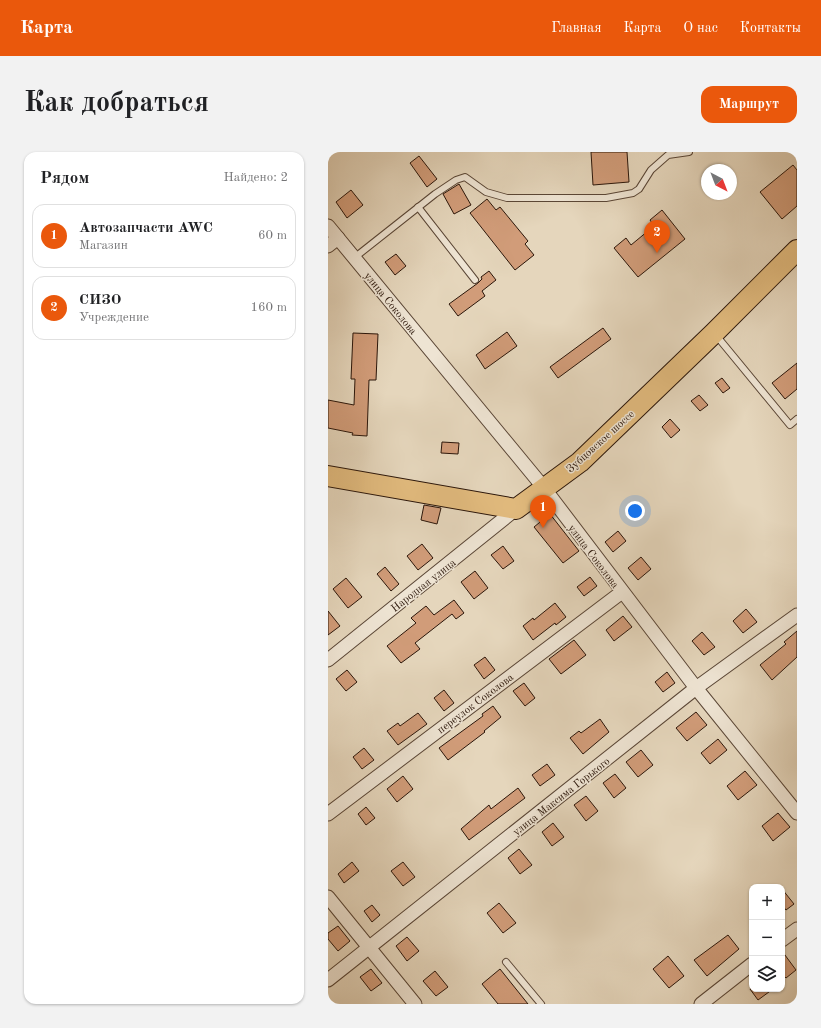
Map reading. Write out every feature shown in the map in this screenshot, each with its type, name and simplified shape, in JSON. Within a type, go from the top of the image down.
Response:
[{"type":"main road","name":"Зубцовское шоссе","points":[[516,509],[580,462],[714,333],[797,250]]},
{"type":"main road","points":[[328,476],[516,509]]},
{"type":"street","name":"улица Соколова","points":[[328,226],[333,242],[354,258],[544,488],[696,688],[797,813]]},
{"type":"street","name":"Народная улица","points":[[328,660],[516,509]]},
{"type":"street","name":"переулок Соколова","points":[[328,814],[622,592]]},
{"type":"street","name":"улица Максима Горького","points":[[328,980],[696,688],[797,615]]},
{"type":"street","points":[[328,897],[415,1004]]},
{"type":"street","points":[[785,938],[797,928]]},
{"type":"street","points":[[701,1004],[749,966]]},
{"type":"lane","points":[[354,258],[418,207],[456,180],[465,177],[486,192],[507,198],[606,198],[626,195],[639,189],[651,170],[668,155],[689,152]]},
{"type":"lane","points":[[418,207],[475,280]]},
{"type":"lane","points":[[714,333],[790,425],[797,419]]},
{"type":"lane","points":[[506,962],[541,1004]]},
{"type":"building","points":[[591,152],[627,152],[629,182],[593,185]]},
{"type":"building","points":[[419,156],[437,179],[427,187],[410,163]]},
{"type":"building","points":[[793,165],[797,170],[797,206],[782,219],[760,192]]},
{"type":"building","points":[[459,184],[471,205],[454,214],[443,194]]},
{"type":"building","points":[[351,190],[363,205],[347,218],[336,202]]},
{"type":"building","points":[[487,199],[496,210],[500,207],[528,241],[525,244],[534,255],[515,270],[470,213]]},
{"type":"building","points":[[662,210],[685,239],[638,277],[614,248],[626,238],[631,245],[654,226],[650,220]]},
{"type":"building","points":[[396,254],[406,266],[395,275],[385,262]]},
{"type":"building","points":[[489,271],[496,280],[482,291],[485,296],[458,316],[449,304],[478,283],[482,279],[481,277]]},
{"type":"building","points":[[603,328],[611,339],[558,378],[550,367]]},
{"type":"building","points":[[507,332],[517,346],[485,369],[476,355]]},
{"type":"building","points":[[353,333],[378,334],[376,380],[369,380],[367,436],[352,435],[353,433],[328,428],[328,400],[354,405],[355,379],[351,379]]},
{"type":"building","points":[[797,363],[797,389],[785,399],[772,383]]},
{"type":"building","points":[[722,378],[730,388],[723,393],[715,383]]},
{"type":"building","points":[[699,395],[708,405],[700,411],[691,401]]},
{"type":"building","points":[[670,419],[680,430],[671,438],[662,427]]},
{"type":"building","points":[[442,442],[459,443],[458,454],[441,453]]},
{"type":"building","points":[[424,505],[441,508],[437,524],[421,520]]},
{"type":"building","points":[[550,514],[579,551],[563,563],[534,527]]},
{"type":"building","points":[[618,531],[626,541],[613,552],[605,542]]},
{"type":"building","points":[[422,544],[433,558],[418,570],[407,556]]},
{"type":"building","points":[[503,546],[514,561],[503,569],[491,555]]},
{"type":"building","points":[[641,557],[651,569],[638,580],[628,568]]},
{"type":"building","points":[[385,567],[399,584],[391,591],[377,574]]},
{"type":"building","points":[[475,571],[488,588],[474,599],[461,582]]},
{"type":"building","points":[[590,577],[597,586],[584,596],[577,587]]},
{"type":"building","points":[[346,578],[362,597],[348,608],[333,589]]},
{"type":"building","points":[[454,600],[464,613],[456,619],[452,614],[415,643],[420,649],[401,663],[387,646],[416,623],[411,618],[426,606],[434,615]]},
{"type":"building","points":[[555,603],[566,617],[556,625],[555,623],[533,640],[523,626],[533,618],[534,620]]},
{"type":"building","points":[[746,609],[757,622],[743,633],[733,621]]},
{"type":"building","points":[[328,611],[340,626],[328,635]]},
{"type":"building","points":[[623,616],[632,627],[614,641],[606,630]]},
{"type":"building","points":[[797,631],[797,657],[772,680],[760,665],[786,644],[784,642]]},
{"type":"building","points":[[702,632],[715,647],[704,655],[692,641]]},
{"type":"building","points":[[574,640],[586,655],[561,674],[549,659]]},
{"type":"building","points":[[485,657],[495,670],[484,679],[474,665]]},
{"type":"building","points":[[347,670],[357,682],[346,691],[336,679]]},
{"type":"building","points":[[667,672],[675,683],[663,692],[655,682]]},
{"type":"building","points":[[524,683],[535,698],[525,706],[513,691]]},
{"type":"building","points":[[444,690],[454,703],[444,711],[434,698]]},
{"type":"building","points":[[493,706],[501,717],[484,731],[485,732],[448,760],[439,748],[483,716],[482,714]]},
{"type":"building","points":[[696,712],[707,725],[687,741],[676,728]]},
{"type":"building","points":[[418,713],[427,724],[398,745],[387,731],[398,723],[400,726]]},
{"type":"building","points":[[600,719],[609,732],[583,754],[570,738],[579,731],[581,733]]},
{"type":"building","points":[[718,739],[727,750],[710,764],[701,753]]},
{"type":"building","points":[[364,748],[374,760],[362,769],[353,757]]},
{"type":"building","points":[[641,750],[653,765],[638,777],[626,762]]},
{"type":"building","points":[[547,764],[555,775],[540,786],[532,775]]},
{"type":"building","points":[[745,771],[757,785],[738,800],[727,786]]},
{"type":"building","points":[[615,774],[626,788],[614,798],[603,783]]},
{"type":"building","points":[[403,776],[413,789],[397,802],[387,789]]},
{"type":"building","points":[[518,788],[525,798],[469,840],[461,829],[489,805],[491,809]]},
{"type":"building","points":[[586,796],[598,811],[586,821],[574,805]]},
{"type":"building","points":[[366,807],[375,818],[366,825],[358,814]]},
{"type":"building","points":[[778,813],[790,827],[773,841],[762,826]]},
{"type":"building","points":[[553,823],[564,837],[552,846],[542,832]]},
{"type":"building","points":[[519,849],[532,865],[520,874],[508,858]]},
{"type":"building","points":[[352,862],[359,871],[344,883],[338,874]]},
{"type":"building","points":[[403,862],[415,877],[403,886],[391,871]]},
{"type":"building","points":[[785,893],[794,904],[786,910],[785,909]]},
{"type":"building","points":[[499,903],[516,923],[503,933],[487,913]]},
{"type":"building","points":[[372,905],[380,915],[372,922],[364,911]]},
{"type":"building","points":[[338,926],[350,941],[338,951],[328,939],[328,933]]},
{"type":"building","points":[[728,935],[739,949],[707,976],[694,960]]},
{"type":"building","points":[[407,937],[419,951],[407,961],[396,946]]},
{"type":"building","points":[[785,955],[796,970],[786,978],[785,977]]},
{"type":"building","points":[[668,956],[684,976],[669,988],[653,969]]},
{"type":"building","points":[[371,969],[382,983],[371,991],[360,977]]},
{"type":"building","points":[[500,969],[528,1004],[498,1004],[482,984]]},
{"type":"building","points":[[435,971],[448,987],[436,996],[423,981]]},
{"type":"building","points":[[752,992],[769,992],[758,1000]]},
{"type":"place","name":"СИЗО","points":[[657,253]]},
{"type":"place","name":"Автозапчасти AWC","points":[[543,528]]}]
